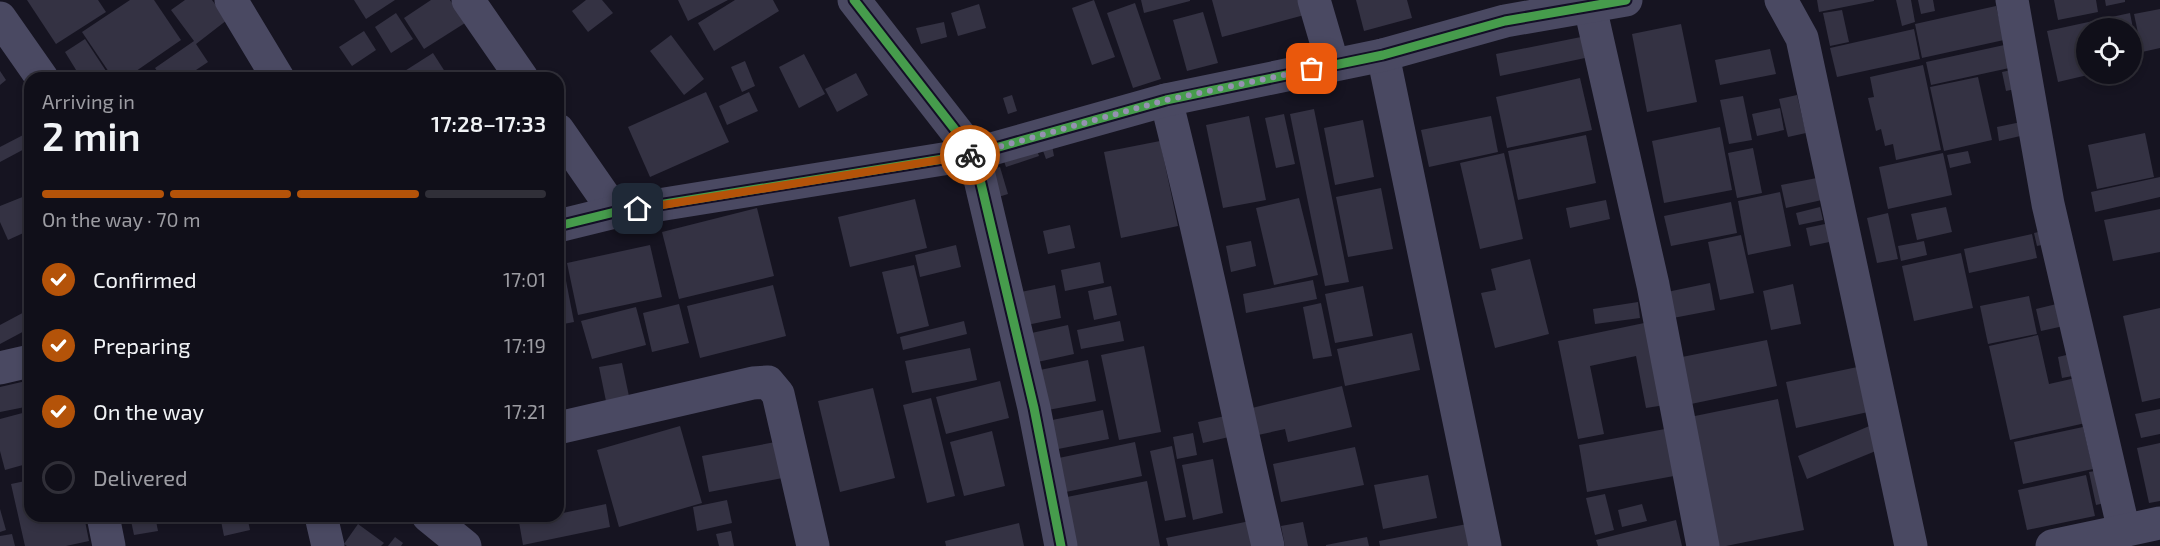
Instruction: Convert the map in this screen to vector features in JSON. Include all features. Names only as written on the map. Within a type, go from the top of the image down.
[{"type":"street","points":[[231,0],[274,72]]},
{"type":"street","points":[[468,0],[518,72]]},
{"type":"street","points":[[854,0],[974,154],[1034,408],[1061,546]]},
{"type":"street","points":[[1314,0],[1333,65]]},
{"type":"street","points":[[564,225],[615,212],[974,154],[1166,100],[1383,55],[1503,11],[1590,7],[1626,0]]},
{"type":"street","points":[[1781,0],[1802,38],[1911,546]]},
{"type":"street","points":[[2012,0],[2048,204],[2124,531]]},
{"type":"street","points":[[1590,7],[1653,285],[1703,546]]},
{"type":"street","points":[[0,18],[38,72]]},
{"type":"street","points":[[1383,55],[1485,546]]},
{"type":"street","points":[[1166,100],[1193,205],[1268,546]]},
{"type":"street","points":[[564,139],[615,212]]},
{"type":"street","points":[[0,368],[24,362]]},
{"type":"street","points":[[564,427],[753,383],[768,382],[778,394],[813,546]]},
{"type":"street","points":[[104,522],[109,546]]},
{"type":"street","points":[[322,522],[328,546]]},
{"type":"street","points":[[435,522],[465,546]]},
{"type":"street","points":[[2052,546],[2160,523]]},
{"type":"building","points":[[27,0],[98,0],[106,12],[56,44]]},
{"type":"building","points":[[130,0],[154,0],[181,40],[135,72],[109,72],[82,32]]},
{"type":"building","points":[[185,0],[212,0],[227,20],[196,44],[208,62],[193,72],[158,72],[155,68],[194,41],[171,10]]},
{"type":"building","points":[[354,0],[395,0],[366,19]]},
{"type":"building","points":[[431,0],[450,0],[465,23],[424,49],[404,18]]},
{"type":"building","points":[[586,0],[602,0],[613,13],[588,32],[572,11]]},
{"type":"building","points":[[678,0],[728,0],[688,21]]},
{"type":"building","points":[[735,0],[773,0],[779,11],[714,51],[698,23]]},
{"type":"building","points":[[1094,0],[1115,57],[1092,65],[1072,8]]},
{"type":"building","points":[[1141,0],[1190,0],[1190,1],[1144,13]]},
{"type":"building","points":[[1212,0],[1304,0],[1308,14],[1222,37]]},
{"type":"building","points":[[1356,0],[1407,0],[1412,18],[1364,31]]},
{"type":"building","points":[[1817,0],[1874,0],[1874,1],[1819,12]]},
{"type":"building","points":[[1896,0],[1911,0],[1915,22],[1902,26]]},
{"type":"building","points":[[1918,0],[1933,0],[1935,11],[1921,14]]},
{"type":"building","points":[[2054,0],[2096,0],[2098,12],[2058,20]]},
{"type":"building","points":[[2105,0],[2125,0],[2125,2],[2106,6]]},
{"type":"building","points":[[1135,3],[1161,79],[1133,88],[1107,13]]},
{"type":"building","points":[[979,4],[986,28],[958,36],[951,13]]},
{"type":"building","points":[[1996,6],[2004,40],[1922,58],[1915,24]]},
{"type":"building","points":[[2160,9],[2160,48],[2142,52],[2142,18],[2135,18],[2134,14]]},
{"type":"building","points":[[1842,10],[1849,42],[1830,46],[1823,13]]},
{"type":"building","points":[[1203,12],[1218,63],[1187,71],[1173,20]]},
{"type":"building","points":[[396,13],[413,39],[391,53],[375,27]]},
{"type":"building","points":[[2130,13],[2131,18],[2107,18]]},
{"type":"building","points":[[944,22],[947,37],[921,44],[916,28]]},
{"type":"building","points":[[1681,24],[1697,102],[1647,112],[1632,34]]},
{"type":"building","points":[[2076,25],[2076,78],[2058,82],[2047,31]]},
{"type":"building","points":[[1914,29],[1920,59],[1837,77],[1830,48]]},
{"type":"building","points":[[364,31],[376,50],[352,66],[339,47]]},
{"type":"building","points":[[671,35],[704,79],[684,95],[650,51]]},
{"type":"building","points":[[1581,37],[1585,58],[1500,76],[1496,54]]},
{"type":"building","points":[[85,39],[107,72],[77,72],[65,52]]},
{"type":"building","points":[[2009,44],[2014,67],[1931,85],[1926,62]]},
{"type":"building","points":[[1770,49],[1776,74],[1720,85],[1715,60]]},
{"type":"building","points":[[433,53],[445,72],[403,72]]},
{"type":"building","points":[[804,54],[825,94],[799,108],[779,67]]},
{"type":"building","points":[[745,61],[755,86],[742,92],[731,67]]},
{"type":"building","points":[[1923,65],[1941,150],[1896,160],[1893,144],[1885,146],[1881,129],[1876,131],[1868,98],[1874,97],[1870,77]]},
{"type":"building","points":[[2016,69],[2020,88],[2006,91],[2002,72]]},
{"type":"building","points":[[0,71],[6,80],[0,85]]},
{"type":"building","points":[[856,73],[868,95],[837,112],[825,89]]},
{"type":"building","points":[[1978,77],[1992,140],[1944,151],[1930,87]]},
{"type":"building","points":[[1580,78],[1592,130],[1507,148],[1496,97]]},
{"type":"building","points":[[706,92],[729,142],[650,177],[628,127]]},
{"type":"building","points":[[749,92],[758,111],[727,125],[719,106]]},
{"type":"building","points":[[1012,95],[1017,111],[1008,114],[1003,98]]},
{"type":"building","points":[[1797,95],[1806,133],[1788,137],[1779,99]]},
{"type":"building","points":[[1743,96],[1752,140],[1729,144],[1720,100]]},
{"type":"building","points":[[1780,108],[1784,130],[1757,136],[1752,114]]},
{"type":"building","points":[[1314,109],[1349,282],[1325,286],[1290,114]]},
{"type":"building","points":[[1284,114],[1295,164],[1276,168],[1265,118]]},
{"type":"building","points":[[1249,116],[1266,200],[1223,208],[1206,125]]},
{"type":"building","points":[[1491,116],[1498,152],[1429,167],[1421,130]]},
{"type":"building","points":[[1363,120],[1374,177],[1335,185],[1324,128]]},
{"type":"building","points":[[2026,121],[2029,134],[1999,141],[1997,127]]},
{"type":"building","points":[[1720,127],[1732,190],[1664,203],[1652,141]]},
{"type":"building","points":[[2145,133],[2154,177],[2097,189],[2088,145]]},
{"type":"building","points":[[24,135],[24,149],[0,162],[0,147]]},
{"type":"building","points":[[1586,135],[1596,183],[1518,200],[1508,151]]},
{"type":"building","points":[[1160,141],[1178,226],[1121,238],[1104,152]]},
{"type":"building","points":[[1052,145],[1054,156],[1046,159],[1042,148]]},
{"type":"building","points":[[1036,147],[1039,156],[1006,167],[1003,158]]},
{"type":"building","points":[[1753,148],[1762,193],[1737,198],[1728,153]]},
{"type":"building","points":[[1968,151],[1971,163],[1950,168],[1947,155]]},
{"type":"building","points":[[1504,153],[1523,239],[1480,249],[1460,163]]},
{"type":"building","points":[[1943,153],[1952,195],[1888,209],[1879,167]]},
{"type":"building","points":[[1000,167],[1008,194],[995,198],[987,171]]},
{"type":"building","points":[[1827,176],[1831,198],[1786,208],[1781,185]]},
{"type":"building","points":[[2160,177],[2160,197],[2095,212],[2091,192]]},
{"type":"building","points":[[1381,188],[1393,249],[1348,257],[1336,197]]},
{"type":"building","points":[[1780,192],[1791,246],[1748,255],[1738,201]]},
{"type":"building","points":[[24,196],[24,233],[8,240],[0,222],[0,206]]},
{"type":"building","points":[[1299,198],[1318,275],[1274,285],[1256,208]]},
{"type":"building","points":[[915,199],[927,248],[850,267],[838,217]]},
{"type":"building","points":[[1606,200],[1610,219],[1570,228],[1566,208]]},
{"type":"building","points":[[1731,202],[1737,233],[1671,246],[1664,216]]},
{"type":"building","points":[[1820,207],[1823,220],[1799,225],[1796,213]]},
{"type":"building","points":[[1946,207],[1952,232],[1917,240],[1911,214]]},
{"type":"building","points":[[757,208],[774,276],[679,299],[662,232]]},
{"type":"building","points":[[2160,209],[2160,252],[2113,261],[2104,220]]},
{"type":"building","points":[[1888,213],[1898,259],[1877,263],[1867,218]]},
{"type":"building","points":[[1835,222],[1839,240],[1810,246],[1806,228]]},
{"type":"building","points":[[1070,225],[1075,248],[1048,254],[1043,231]]},
{"type":"building","points":[[2052,229],[2055,242],[2037,246],[2034,233]]},
{"type":"building","points":[[2032,234],[2037,258],[1969,273],[1964,249]]},
{"type":"building","points":[[1741,235],[1754,293],[1720,300],[1708,242]]},
{"type":"building","points":[[1251,241],[1256,266],[1231,272],[1226,246]]},
{"type":"building","points":[[1924,241],[1927,255],[1901,261],[1898,246]]},
{"type":"building","points":[[650,245],[662,297],[578,315],[567,263]]},
{"type":"building","points":[[956,245],[961,267],[920,277],[915,255]]},
{"type":"building","points":[[1961,253],[1973,308],[1914,321],[1902,266]]},
{"type":"building","points":[[1530,259],[1549,334],[1495,348],[1481,293],[1496,290],[1491,269]]},
{"type":"building","points":[[1100,262],[1104,283],[1065,291],[1061,270]]},
{"type":"building","points":[[914,265],[929,326],[897,334],[882,272]]},
{"type":"building","points":[[564,270],[574,322],[564,324]]},
{"type":"building","points":[[1313,280],[1317,299],[1246,313],[1243,294]]},
{"type":"building","points":[[1710,283],[1715,310],[1673,318],[1667,292]]},
{"type":"building","points":[[1793,284],[1801,324],[1771,330],[1763,291]]},
{"type":"building","points":[[773,285],[786,336],[700,358],[687,306]]},
{"type":"building","points":[[1055,285],[1061,318],[1017,327],[1011,294]]},
{"type":"building","points":[[1111,286],[1117,315],[1094,320],[1088,291]]},
{"type":"building","points":[[1363,286],[1373,336],[1335,343],[1325,294]]},
{"type":"building","points":[[2029,296],[2037,334],[1988,344],[1980,306]]},
{"type":"building","points":[[2069,301],[2073,324],[2041,331],[2036,309]]},
{"type":"building","points":[[1638,302],[1640,318],[1595,324],[1593,309]]},
{"type":"building","points":[[1321,303],[1332,356],[1313,359],[1303,307]]},
{"type":"building","points":[[679,304],[689,343],[652,352],[643,313]]},
{"type":"building","points":[[636,307],[646,345],[592,359],[581,321]]},
{"type":"building","points":[[2160,308],[2160,398],[2142,402],[2123,316]]},
{"type":"building","points":[[24,312],[24,331],[0,344],[0,325]]},
{"type":"building","points":[[964,321],[967,334],[903,350],[900,337]]},
{"type":"building","points":[[1120,321],[1124,341],[1081,349],[1077,330]]},
{"type":"building","points":[[1649,322],[1665,405],[1646,408],[1636,356],[1590,366],[1604,434],[1578,439],[1558,341]]},
{"type":"building","points":[[1068,325],[1074,354],[1033,363],[1027,334]]},
{"type":"building","points":[[1412,333],[1420,370],[1345,386],[1337,349]]},
{"type":"building","points":[[2038,335],[2049,384],[2080,377],[2090,422],[2010,440],[1989,346]]},
{"type":"building","points":[[1767,340],[1777,386],[1691,404],[1682,357]]},
{"type":"building","points":[[1144,346],[1161,432],[1119,440],[1101,355]]},
{"type":"building","points":[[970,348],[977,380],[912,393],[905,361]]},
{"type":"building","points":[[2079,352],[2083,374],[2062,378],[2058,357]]},
{"type":"building","points":[[1088,360],[1096,401],[1048,410],[1040,370]]},
{"type":"building","points":[[622,363],[630,401],[607,406],[599,367]]},
{"type":"building","points":[[1867,365],[1877,410],[1796,428],[1786,382]]},
{"type":"building","points":[[24,381],[24,407],[0,412],[0,387]]},
{"type":"building","points":[[1000,381],[1009,418],[946,434],[936,397]]},
{"type":"building","points":[[1342,386],[1352,427],[1288,442],[1285,429],[1258,435],[1252,408]]},
{"type":"building","points":[[873,388],[895,478],[840,492],[818,401]]},
{"type":"building","points":[[931,398],[955,496],[927,503],[903,405]]},
{"type":"building","points":[[1778,399],[1804,530],[1716,546],[1690,417]]},
{"type":"building","points":[[2160,409],[2160,434],[2141,438],[2135,414]]},
{"type":"building","points":[[1103,410],[1109,439],[1053,450],[1047,421]]},
{"type":"building","points":[[24,413],[24,465],[5,470],[0,451],[0,419]]},
{"type":"building","points":[[1225,416],[1229,437],[1203,443],[1198,422]]},
{"type":"building","points":[[1879,422],[1888,446],[1807,479],[1798,456]]},
{"type":"building","points":[[680,426],[702,503],[619,527],[597,450]]},
{"type":"building","points":[[2083,427],[2093,469],[2023,484],[2014,442]]},
{"type":"building","points":[[1665,429],[1674,476],[1587,492],[1579,445]]},
{"type":"building","points":[[992,431],[1005,486],[964,496],[950,442]]},
{"type":"building","points":[[1193,433],[1197,455],[1177,459],[1173,437]]},
{"type":"building","points":[[786,440],[793,476],[709,492],[702,456]]},
{"type":"building","points":[[1135,442],[1142,476],[1061,493],[1054,459]]},
{"type":"building","points":[[2160,443],[2160,501],[2149,503],[2137,448]]},
{"type":"building","points":[[1172,446],[1186,517],[1165,521],[1150,451]]},
{"type":"building","points":[[1355,447],[1364,485],[1281,502],[1273,464]]},
{"type":"building","points":[[1213,459],[1223,513],[1193,520],[1182,465]]},
{"type":"building","points":[[2107,469],[2114,501],[2096,505],[2089,472]]},
{"type":"building","points":[[1428,475],[1437,518],[1383,529],[1374,485]]},
{"type":"building","points":[[2086,475],[2095,516],[2027,530],[2018,490]]},
{"type":"building","points":[[24,481],[24,522],[85,522],[89,541],[66,546],[25,546],[11,484]]},
{"type":"building","points":[[1147,481],[1160,546],[1077,546],[1067,497]]},
{"type":"building","points":[[1605,494],[1614,530],[1595,535],[1586,498]]},
{"type":"building","points":[[727,500],[732,523],[697,531],[693,507]]},
{"type":"building","points":[[606,504],[610,527],[523,545],[519,522],[564,522],[564,513]]},
{"type":"building","points":[[1642,504],[1647,521],[1622,527],[1618,510]]},
{"type":"building","points":[[0,509],[6,530],[0,532]]},
{"type":"building","points":[[1676,520],[1682,546],[1598,546],[1596,540]]},
{"type":"building","points":[[1250,521],[1255,546],[1168,546],[1166,538]]},
{"type":"building","points":[[131,522],[156,522],[158,531],[134,535]]},
{"type":"building","points":[[221,522],[248,522],[250,530],[224,536]]},
{"type":"building","points":[[1303,522],[1308,546],[1285,546],[1281,526]]},
{"type":"building","points":[[1019,523],[1024,546],[946,546],[945,541]]},
{"type":"building","points":[[358,524],[384,543],[381,546],[347,546],[344,544]]},
{"type":"building","points":[[1467,524],[1471,546],[1380,546],[1379,541]]},
{"type":"building","points":[[731,531],[734,546],[719,546],[716,534]]},
{"type":"building","points":[[12,534],[15,546],[0,546],[0,536]]},
{"type":"building","points":[[395,537],[403,543],[401,546],[388,546]]},
{"type":"building","points":[[1367,537],[1369,546],[1326,546],[1326,545]]},
{"type":"cycle path","points":[[854,0],[974,154],[1034,408],[1061,546]]},
{"type":"cycle path","points":[[564,225],[615,212],[974,154],[1166,100],[1383,55],[1505,21],[1626,0]]},
{"type":"way so far","points":[[970,155],[1166,100],[1312,69]]},
{"type":"route","points":[[638,209],[970,155]]}]
